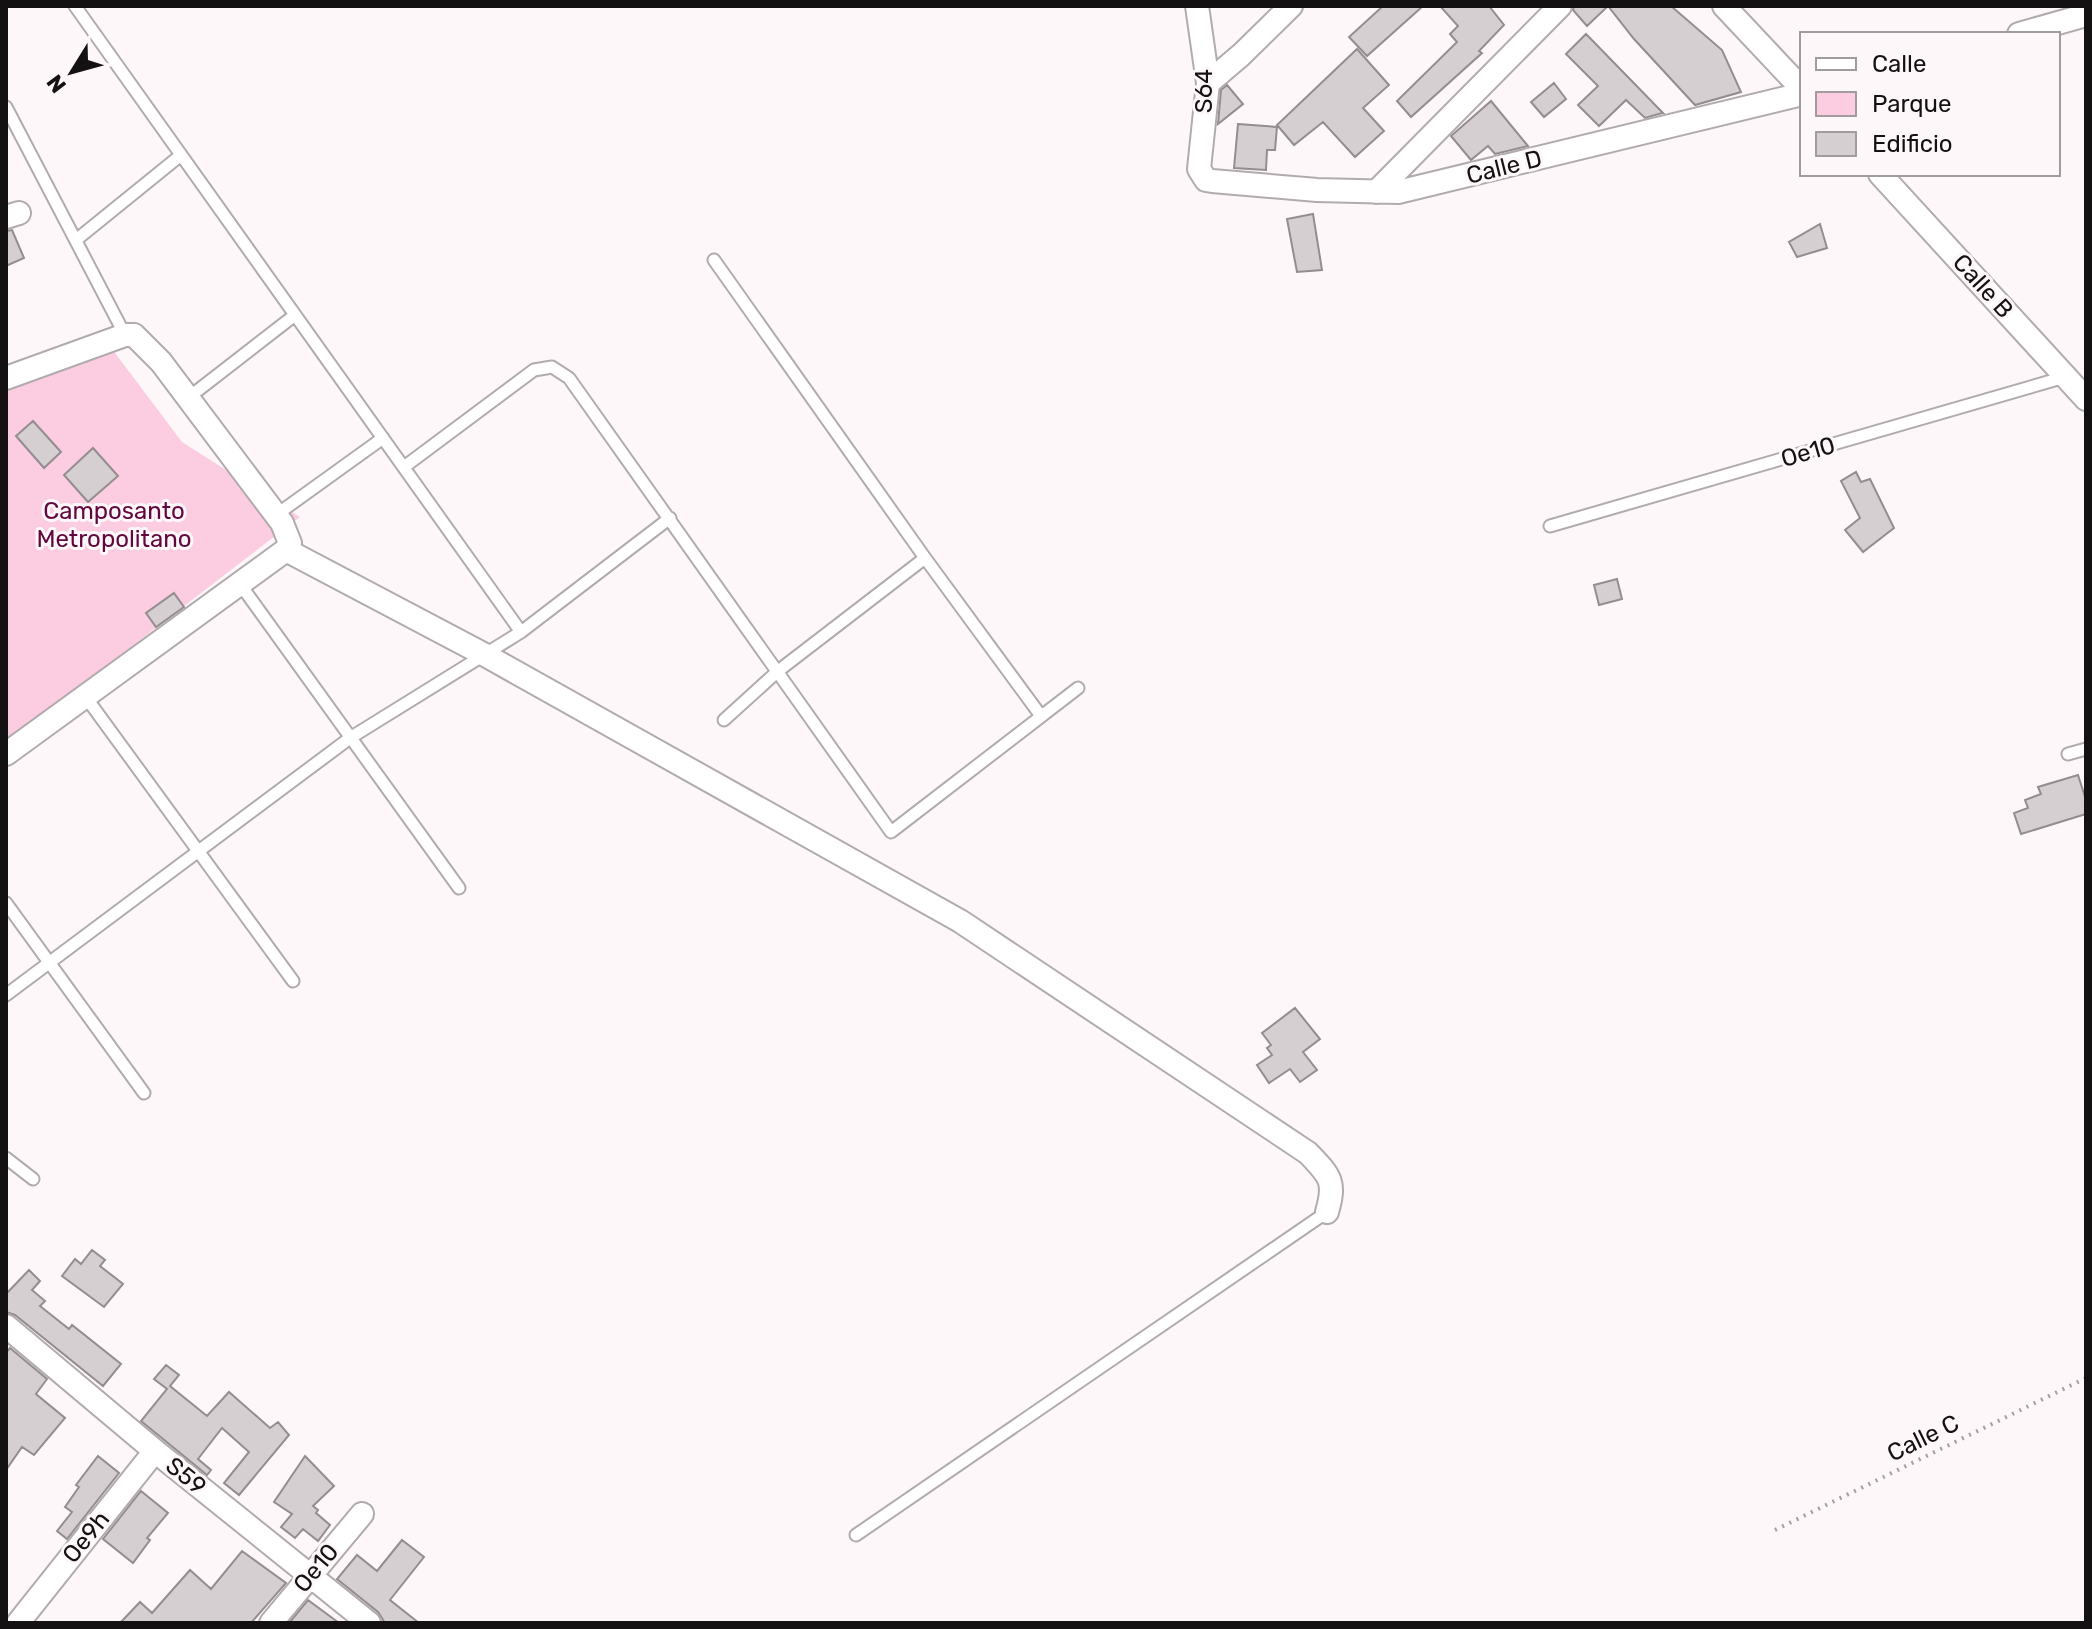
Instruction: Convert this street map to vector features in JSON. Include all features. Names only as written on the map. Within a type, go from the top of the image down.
[{"type":"street","name":"S64","points":[[1197,6],[1208,83],[1199,169],[1202,175]]},
{"type":"street","points":[[1208,83],[1291,6]]},
{"type":"street","points":[[1376,192],[1560,6]]},
{"type":"street","points":[[1724,6],[1800,90]]},
{"type":"street","points":[[2026,32],[2086,15]]},
{"type":"street","name":"Calle D","points":[[1202,175],[1212,181],[1398,192],[1800,92]]},
{"type":"street","name":"Calle B","points":[[1882,176],[2086,399]]},
{"type":"street","points":[[6,378],[125,335],[139,339],[161,362],[276,515],[287,531],[290,543],[286,550],[6,754]]},
{"type":"street","points":[[286,550],[485,655],[960,921],[1308,1153],[1328,1174],[1333,1190],[1327,1212]]},
{"type":"street","name":"S59","points":[[8,1331],[369,1623]]},
{"type":"street","name":"Oe9h","points":[[18,1623],[155,1451]]},
{"type":"street","name":"Oe10","points":[[271,1623],[362,1514]]},
{"type":"lane","points":[[75,6],[521,632]]},
{"type":"lane","points":[[6,107],[125,335]]},
{"type":"lane","points":[[76,240],[181,155]]},
{"type":"lane","points":[[714,260],[1041,716]]},
{"type":"lane","points":[[188,398],[295,315]]},
{"type":"lane","points":[[404,467],[534,370],[552,367],[569,378],[891,832],[1078,688]]},
{"type":"lane","name":"Oe10","points":[[1550,526],[2066,377]]},
{"type":"lane","points":[[276,515],[383,438]]},
{"type":"lane","points":[[6,995],[350,738],[521,632],[670,518]]},
{"type":"lane","points":[[724,720],[778,671],[925,558]]},
{"type":"lane","points":[[240,584],[459,888]]},
{"type":"lane","points":[[85,696],[293,981]]},
{"type":"lane","points":[[2068,754],[2086,749]]},
{"type":"lane","points":[[6,903],[144,1093]]},
{"type":"lane","points":[[6,1158],[33,1179]]},
{"type":"lane","points":[[856,1535],[1327,1212]]},
{"type":"path","name":"Calle C","points":[[1775,1530],[2086,1378]]},
{"type":"green space","name":"Camposanto Metropolitano","points":[[100,333],[182,442],[300,517],[6,743],[6,373]]},
{"type":"building","points":[[1383,6],[1423,6],[1367,56],[1349,37]]},
{"type":"building","points":[[1440,6],[1489,6],[1504,25],[1479,51],[1482,53],[1411,117],[1397,101],[1457,42],[1450,34],[1458,26]]},
{"type":"building","points":[[1574,6],[1608,6],[1587,26],[1573,10]]},
{"type":"building","points":[[1608,6],[1671,6],[1722,50],[1741,92],[1695,105]]},
{"type":"building","points":[[1586,34],[1663,113],[1645,118],[1626,100],[1599,126],[1578,105],[1598,86],[1566,54]]},
{"type":"building","points":[[1357,49],[1389,85],[1363,108],[1384,131],[1355,157],[1323,122],[1294,145],[1277,125]]},
{"type":"building","points":[[1554,83],[1566,99],[1544,117],[1531,102]]},
{"type":"building","points":[[1227,85],[1243,104],[1218,124],[1221,90]]},
{"type":"building","points":[[1491,101],[1528,146],[1495,154],[1488,146],[1471,160],[1451,136]]},
{"type":"building","points":[[1238,124],[1277,127],[1275,150],[1267,150],[1266,170],[1234,168]]},
{"type":"building","points":[[1313,214],[1322,270],[1297,272],[1287,219]]},
{"type":"building","points":[[1820,224],[1827,248],[1797,257],[1789,242]]},
{"type":"building","points":[[12,230],[24,258],[6,266],[6,231]]},
{"type":"building","points":[[33,421],[61,452],[44,468],[16,436]]},
{"type":"building","points":[[93,448],[118,476],[88,502],[64,475]]},
{"type":"building","points":[[1856,472],[1861,482],[1870,479],[1894,528],[1863,552],[1845,530],[1860,518],[1841,481]]},
{"type":"building","points":[[1617,579],[1622,599],[1599,605],[1594,585]]},
{"type":"building","points":[[174,593],[184,607],[156,627],[146,613]]},
{"type":"building","points":[[2078,775],[2086,800],[2086,814],[2021,834],[2014,813],[2028,808],[2025,800],[2041,794],[2038,787]]},
{"type":"building","points":[[1295,1008],[1320,1039],[1303,1052],[1317,1070],[1300,1082],[1290,1069],[1269,1083],[1257,1065],[1272,1055],[1267,1048],[1271,1045],[1262,1033]]},
{"type":"building","points":[[92,1250],[105,1260],[100,1266],[123,1284],[104,1307],[62,1276],[75,1259],[81,1264]]},
{"type":"building","points":[[29,1270],[40,1281],[32,1290],[45,1301],[40,1306],[69,1329],[72,1325],[121,1364],[103,1386],[15,1315],[6,1312],[6,1294]]},
{"type":"building","points":[[10,1348],[47,1379],[36,1394],[65,1418],[34,1455],[22,1447],[6,1470],[6,1353]]},
{"type":"building","points":[[166,1365],[179,1375],[170,1386],[207,1416],[229,1392],[270,1428],[278,1422],[289,1435],[239,1495],[224,1483],[249,1452],[222,1428],[198,1459],[211,1470],[207,1475],[141,1421],[167,1389],[154,1379]]},
{"type":"building","points":[[98,1456],[119,1473],[67,1539],[57,1531],[72,1512],[65,1507],[79,1487],[76,1485]]},
{"type":"building","points":[[305,1456],[334,1486],[313,1506],[318,1510],[316,1513],[330,1525],[318,1541],[303,1529],[295,1538],[281,1527],[292,1514],[274,1502]]},
{"type":"building","points":[[141,1491],[168,1513],[147,1538],[150,1540],[133,1563],[103,1539]]},
{"type":"building","points":[[402,1540],[424,1557],[390,1600],[419,1623],[385,1623],[378,1612],[337,1579],[357,1555],[377,1571]]},
{"type":"building","points":[[242,1551],[286,1583],[251,1623],[120,1623],[140,1602],[152,1613],[190,1570],[211,1589]]},
{"type":"building","points":[[308,1600],[339,1623],[289,1623]]}]
